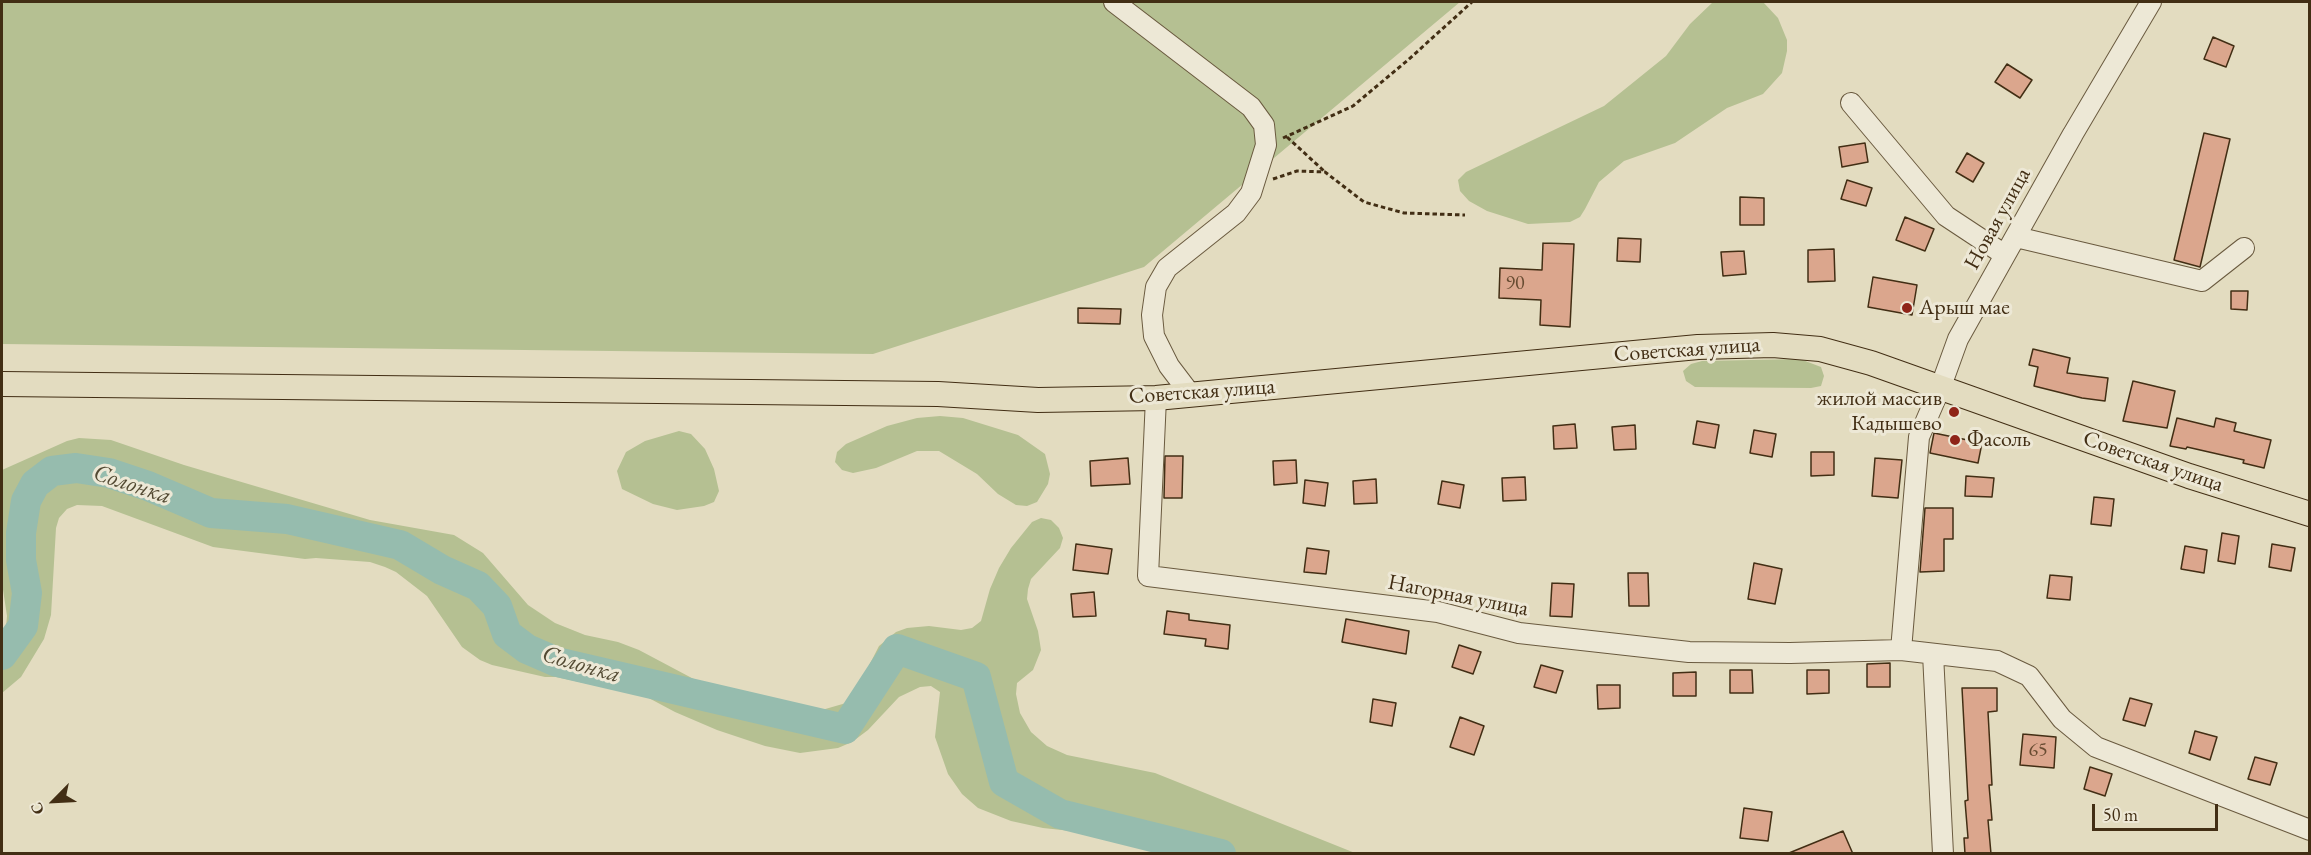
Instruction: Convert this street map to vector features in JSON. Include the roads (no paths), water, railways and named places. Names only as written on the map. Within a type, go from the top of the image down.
[{"type":"main road","name":"Советская улица","points":[[2,384],[938,394],[1038,400],[1156,398],[1698,347],[1773,345],[1820,349],[1941,386],[2189,476],[2310,514]]},
{"type":"street","points":[[1114,2],[1251,107],[1264,125],[1266,145],[1251,194],[1236,213],[1167,268],[1156,287],[1152,315],[1154,336],[1168,366],[1191,395]]},
{"type":"street","name":"Новая улица","points":[[1902,650],[1919,437],[1958,339],[2151,2]]},
{"type":"street","points":[[1851,103],[1946,216],[2005,255]]},
{"type":"street","points":[[2016,237],[2202,281],[2244,248]]},
{"type":"street","name":"Нагорная улица","points":[[1156,398],[1148,576],[1438,612],[1519,633],[1689,652],[1790,653],[1902,650]]},
{"type":"street","points":[[1902,650],[1997,661],[2029,676],[2062,719],[2096,747],[2310,830]]},
{"type":"street","points":[[1933,654],[1943,854]]},
{"type":"waterway","name":"Солонка","points":[[2,655],[23,626],[27,593],[21,560],[21,533],[26,501],[35,484],[52,471],[76,468],[109,473],[148,486],[211,513],[287,519],[400,545],[442,570],[478,586],[497,606],[507,634],[527,649],[557,662],[845,729],[897,649],[976,677],[1004,782],[1060,814],[1221,854]]},
{"type":"place","name":"Арыш мае","points":[[1907,308]]},
{"type":"place","name":"жилой массив Кадышево","points":[[1954,412]]},
{"type":"place","name":"Фасоль","points":[[1955,440]]}]
